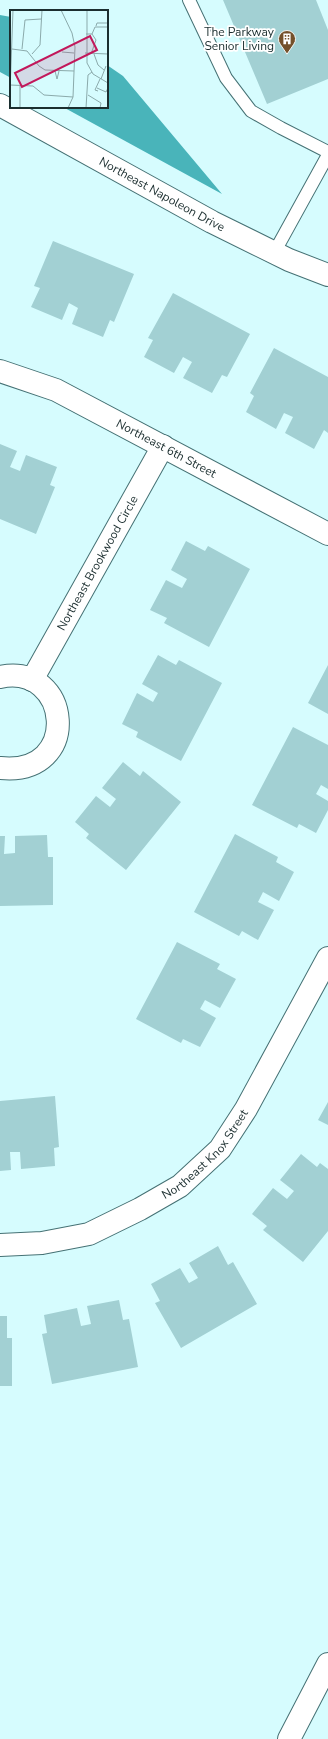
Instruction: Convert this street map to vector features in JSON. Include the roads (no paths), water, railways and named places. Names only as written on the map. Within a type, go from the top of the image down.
[{"type":"street","name":"Northeast Napoleon Drive","points":[[0,105],[205,218],[274,253],[328,275]]},
{"type":"street","name":"Northeast 6th Street","points":[[0,371],[56,390],[328,534]]},
{"type":"street","name":"Northeast Brookwood Circle","points":[[32,680],[163,446]]},
{"type":"street","points":[[0,677],[17,676],[32,680],[45,689],[54,701],[58,716],[58,732],[52,746],[42,758],[29,767],[14,770],[0,768]]},
{"type":"street","name":"Northeast Knox Street","points":[[0,1246],[42,1242],[89,1234],[140,1209],[180,1186],[220,1149],[246,1109],[327,965]]},
{"type":"street","points":[[289,1739],[328,1664]]},
{"type":"lane","points":[[189,0],[226,78],[251,111],[328,153],[274,253]]},
{"type":"water","points":[[0,15],[10,17],[10,77],[0,72]]},
{"type":"water","points":[[108,66],[123,76],[222,194],[65,108],[108,108]]},
{"type":"place","name":"The Parkway Senior Living","points":[[287,54]]}]
